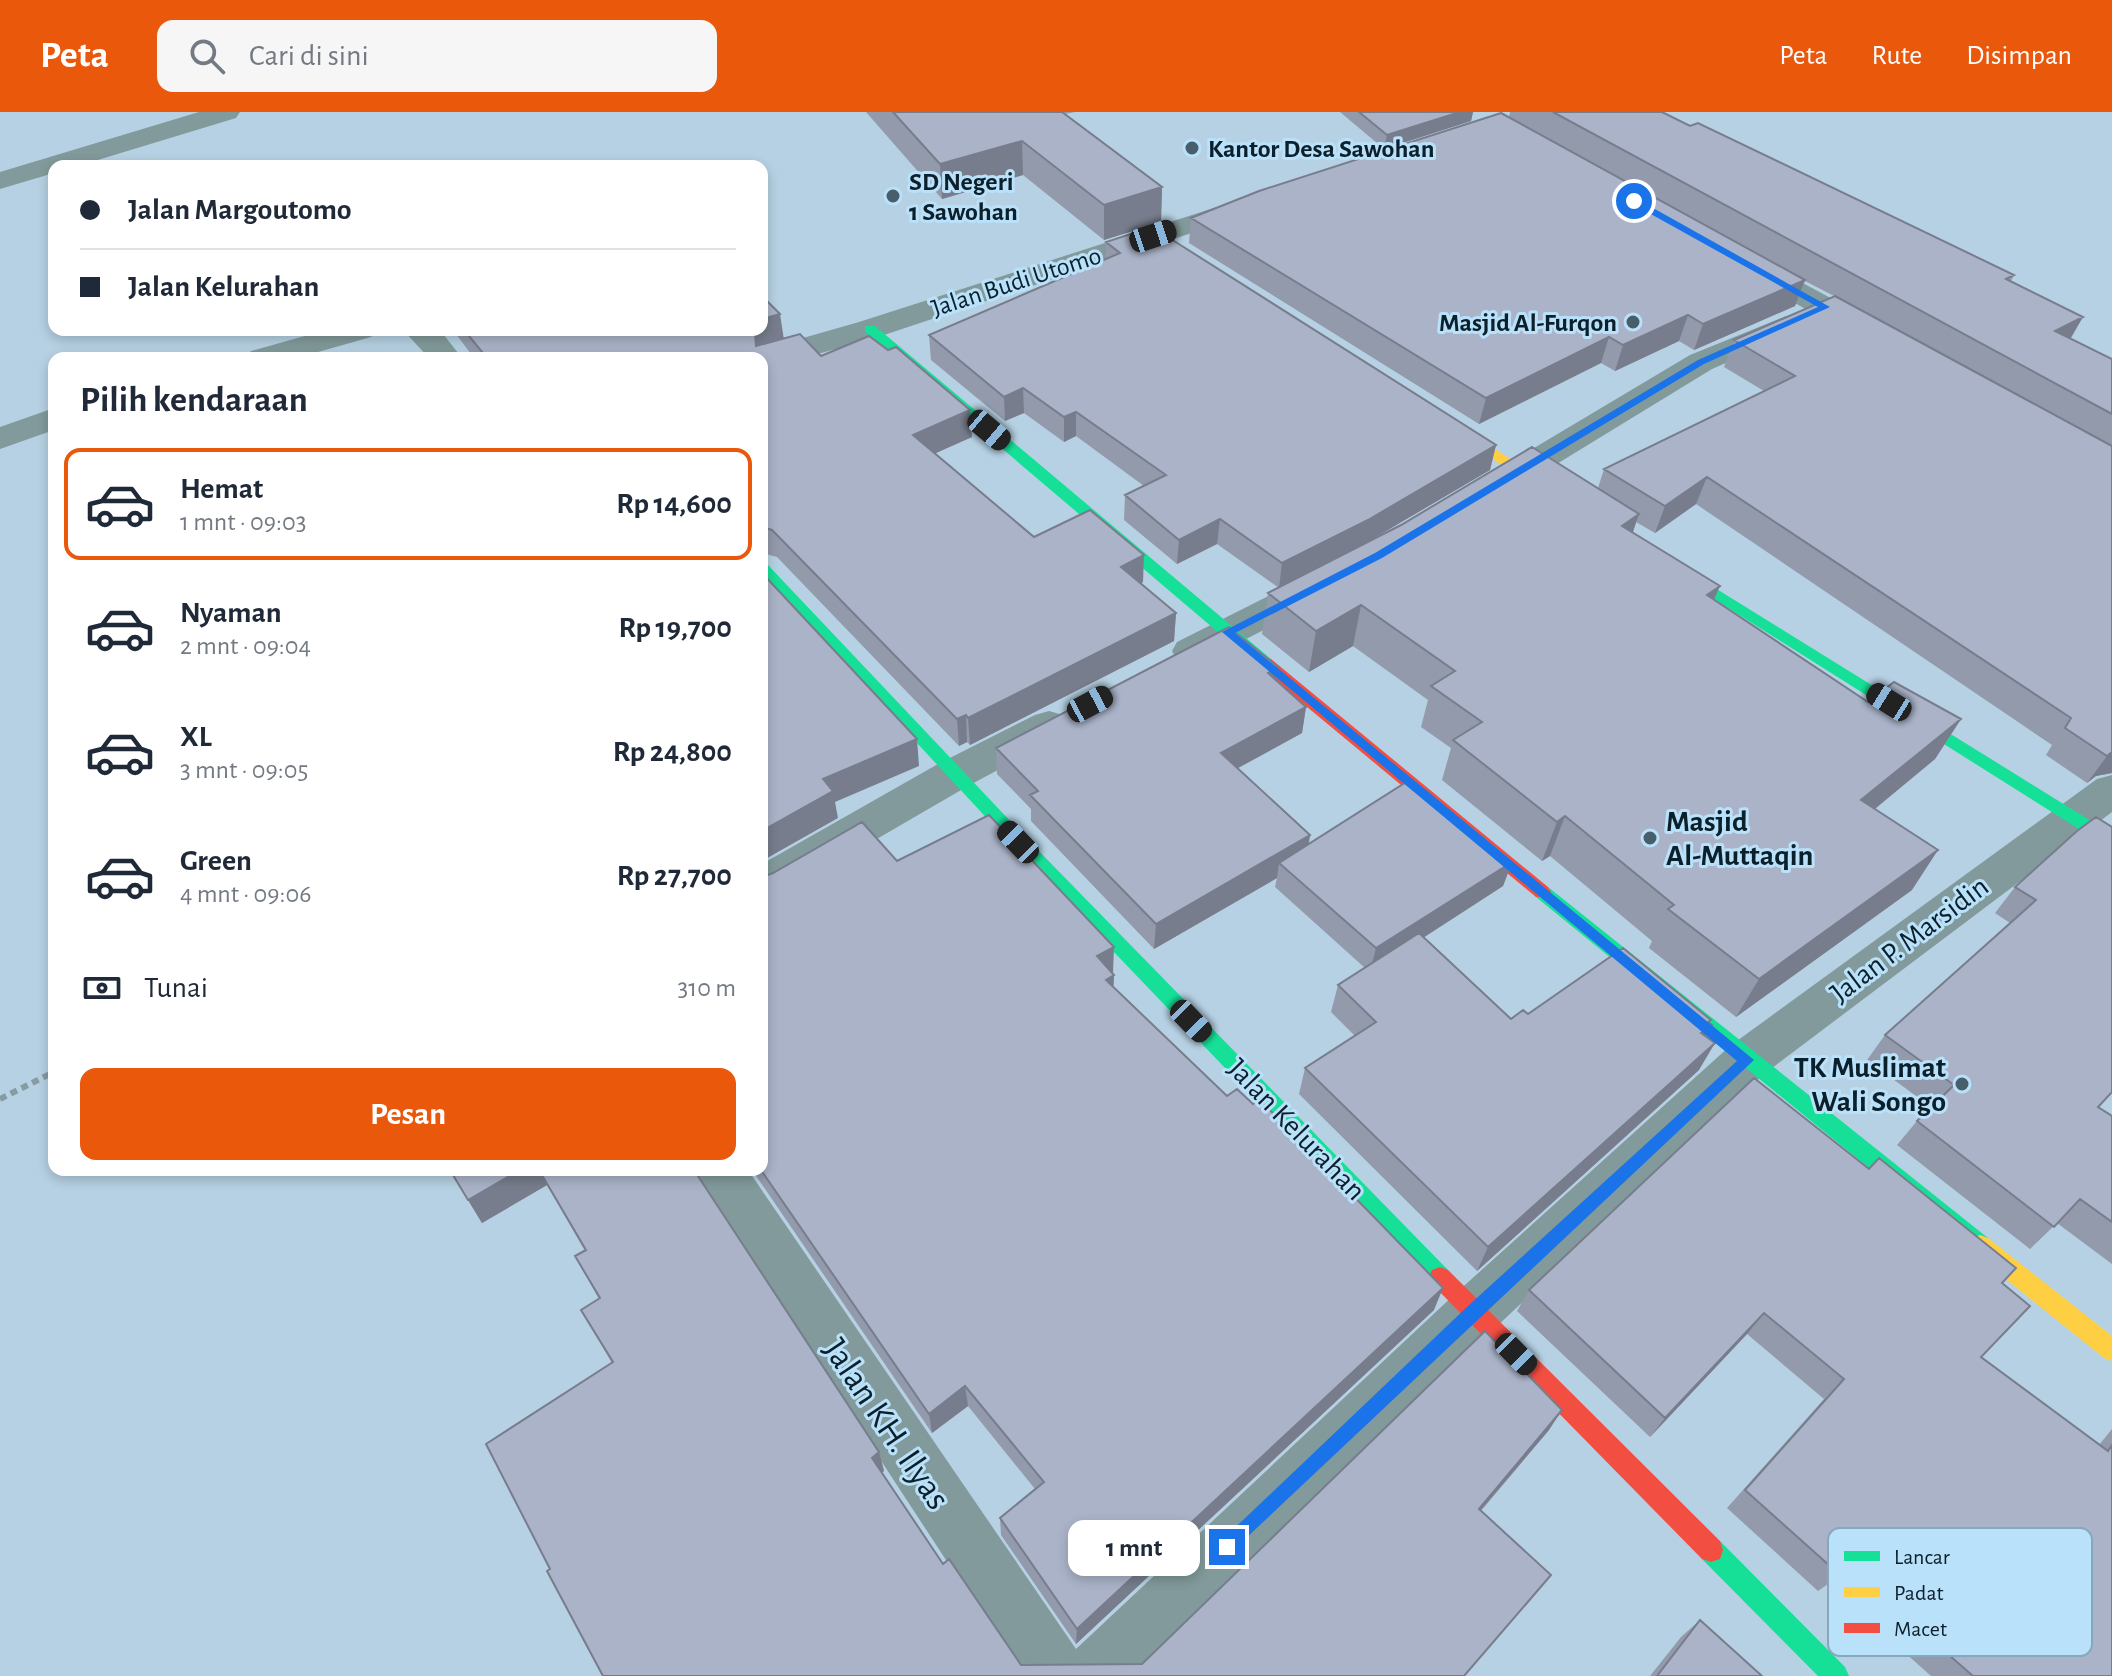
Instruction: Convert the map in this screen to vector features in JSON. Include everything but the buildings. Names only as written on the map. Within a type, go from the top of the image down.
[{"type":"street","points":[[69,160],[227,112]]},
{"type":"street","points":[[0,181],[48,166]]},
{"type":"street","name":"Jalan Budi Utomo","points":[[768,358],[870,329],[1273,197]]},
{"type":"street","points":[[1153,236],[1178,252]]},
{"type":"street","points":[[1729,254],[1893,345]]},
{"type":"street","points":[[1469,502],[1701,362],[1825,307]]},
{"type":"street","points":[[870,329],[1227,632],[1747,1060],[2112,1350]]},
{"type":"street","points":[[283,352],[339,336]]},
{"type":"street","points":[[428,336],[441,352]]},
{"type":"street","points":[[1428,412],[1575,505]]},
{"type":"street","points":[[0,439],[48,420]]},
{"type":"street","points":[[1656,556],[2112,843]]},
{"type":"street","points":[[1159,668],[1351,569]]},
{"type":"street","name":"Jalan Kelurahan","points":[[768,574],[953,775],[1474,1312],[1836,1676]]},
{"type":"street","points":[[768,882],[953,775],[1076,711]]},
{"type":"street","name":"Jalan P. Marsidin","points":[[1474,1312],[1747,1060],[2112,790]]},
{"type":"street","name":"Jalan KH. Ilyas","points":[[723,1176],[1058,1676]]},
{"type":"street","points":[[1093,1676],[1474,1312]]},
{"type":"path","points":[[0,1099],[48,1075]]},
{"type":"traffic: fast","points":[[870,329],[1265,663]]},
{"type":"traffic: fast","points":[[1665,562],[2112,843]]},
{"type":"traffic: fast","points":[[768,573],[1026,849],[1440,1277]]},
{"type":"traffic: fast","points":[[1542,892],[1980,1245]]},
{"type":"traffic: fast","points":[[1711,1550],[1836,1676]]},
{"type":"traffic: slow","points":[[1445,423],[1556,493]]},
{"type":"traffic: slow","points":[[1980,1245],[2112,1350]]},
{"type":"traffic: jam","points":[[1265,663],[1542,892]]},
{"type":"traffic: jam","points":[[1440,1277],[1711,1550]]},
{"type":"place","name":"Kantor Desa Sawohan","points":[[1192,148]]},
{"type":"place","name":"SD Negeri 1 Sawohan","points":[[893,196]]},
{"type":"place","name":"Masjid Al-Furqon","points":[[1633,322]]},
{"type":"place","name":"Masjid Al-Muttaqin","points":[[1650,838]]},
{"type":"place","name":"TK Muslimat Wali Songo","points":[[1962,1084]]},
{"type":"route","points":[[1227,1547],[1474,1312],[1747,1060],[1227,632],[1378,555],[1701,362],[1825,307],[1634,201]]}]
